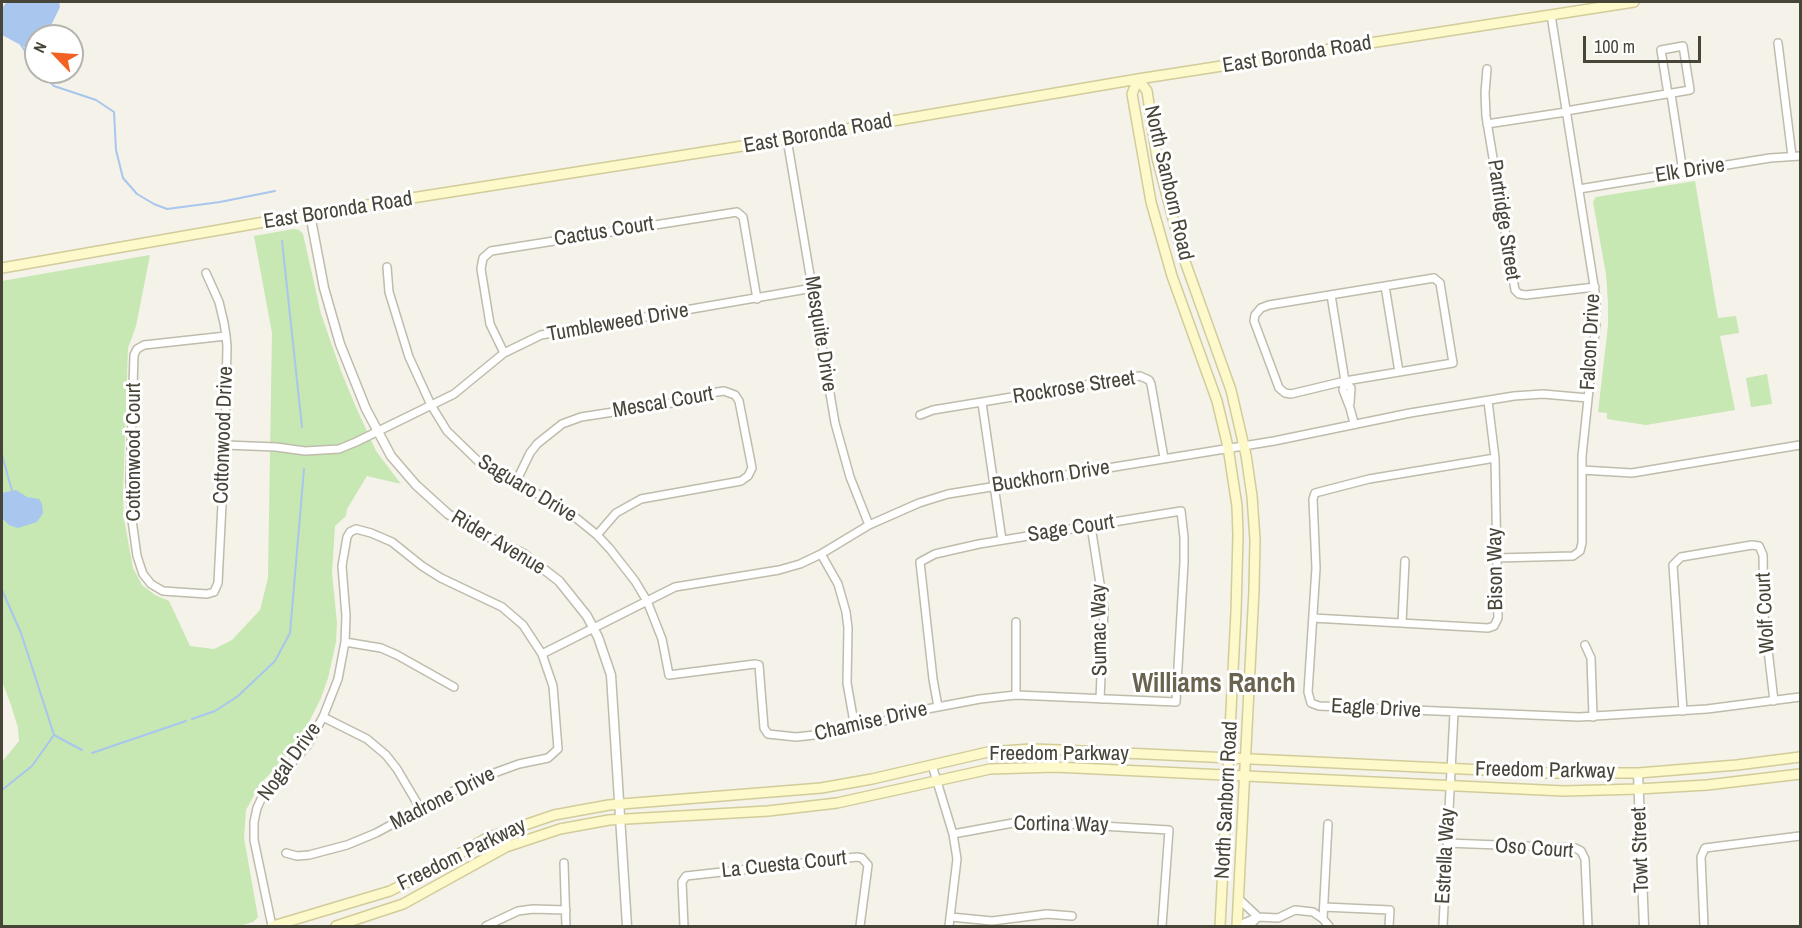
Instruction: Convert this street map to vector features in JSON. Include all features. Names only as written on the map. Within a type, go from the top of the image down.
[{"type":"main road","name":"East Boronda Road","points":[[2,268],[310,214],[787,140],[1138,79],[1634,2]]},
{"type":"main road","name":"North Sanborn Road","points":[[1138,79],[1147,91],[1157,158],[1182,253],[1231,390],[1244,445],[1252,496],[1255,562],[1237,926]]},
{"type":"main road","name":"North Sanborn Road","points":[[1138,79],[1132,94],[1151,202],[1172,276],[1208,375],[1228,447],[1235,489],[1238,535],[1220,927]]},
{"type":"main road","name":"Freedom Parkway","points":[[273,927],[390,891],[487,838],[564,812],[620,804],[795,792],[845,785],[988,752],[1031,749],[1548,773],[1638,773],[1800,757]]},
{"type":"main road","name":"Freedom Parkway","points":[[336,927],[403,904],[506,848],[560,829],[621,820],[807,807],[870,797],[990,769],[1022,766],[1564,791],[1707,785],[1800,774]]},
{"type":"street","name":"Falcon Drive","points":[[1496,558],[1573,556],[1578,553],[1583,539],[1582,470],[1596,323],[1595,287],[1551,15]]},
{"type":"street","points":[[1778,43],[1796,156]]},
{"type":"street","points":[[1487,124],[1566,112],[1670,94],[1690,90],[1683,46],[1661,50],[1670,94],[1683,172]]},
{"type":"street","name":"Partridge Street","points":[[1487,69],[1485,101],[1487,124],[1515,290],[1526,296],[1595,287]]},
{"type":"street","name":"Mesquite Drive","points":[[787,140],[837,432],[850,477],[869,525]]},
{"type":"street","name":"Elk Drive","points":[[1579,189],[1796,156]]},
{"type":"street","name":"Cactus Court","points":[[504,353],[490,324],[481,268],[483,258],[491,251],[737,212],[743,217],[757,299]]},
{"type":"street","name":"Rider Avenue","points":[[310,214],[319,266],[338,337],[353,379],[377,432],[399,466],[427,497],[470,528],[537,562],[570,593],[594,628],[611,675],[627,927]]},
{"type":"street","name":"Saguaro Drive","points":[[387,267],[388,292],[409,357],[431,405],[447,431],[480,462],[515,484],[549,499],[597,535],[635,580],[647,601]]},
{"type":"street","name":"Cottonwood Drive","points":[[206,273],[219,302],[226,336],[225,445],[218,583],[216,590],[207,594]]},
{"type":"street","points":[[1434,278],[1440,283],[1453,363],[1345,381],[1291,394],[1284,392],[1278,386],[1254,321],[1257,312],[1263,306],[1331,295],[1434,278]]},
{"type":"street","points":[[1385,286],[1399,372]]},
{"type":"street","name":"Tumbleweed Drive","points":[[225,445],[319,451],[348,446],[454,393],[504,353],[528,340],[555,332],[813,288]]},
{"type":"street","points":[[1331,295],[1345,381],[1351,388],[1350,408],[1354,423]]},
{"type":"street","name":"Cottonwood Court","points":[[207,594],[159,589],[145,577],[139,564],[130,496],[134,356],[137,349],[144,345],[226,336]]},
{"type":"street","name":"Rockrose Street","points":[[920,415],[929,411],[1140,376],[1149,380],[1151,384],[1164,458]]},
{"type":"street","name":"Mescal Court","points":[[515,484],[537,444],[562,424],[581,417],[685,401],[717,392],[735,395],[739,401],[752,468],[748,476],[741,482],[641,499],[616,513],[597,535]]},
{"type":"street","name":"Buckhorn Drive","points":[[542,654],[675,587],[789,567],[821,554],[869,525],[933,498],[1295,437],[1354,423],[1488,401],[1543,394],[1588,398]]},
{"type":"street","name":"Bison Way","points":[[1313,618],[1488,628],[1494,626],[1498,618],[1496,458],[1488,401]]},
{"type":"street","points":[[982,402],[1002,540]]},
{"type":"street","points":[[1582,470],[1632,473],[1800,446]]},
{"type":"street","name":"Eagle Drive","points":[[1496,458],[1397,474],[1315,493],[1313,499],[1316,559],[1308,692],[1311,703],[1319,706],[1593,717],[1683,711],[1800,697]]},
{"type":"street","name":"Sage Court","points":[[938,707],[920,562],[950,549],[1181,511],[1184,562],[1176,702]]},
{"type":"street","name":"Sumac Way","points":[[1091,526],[1104,609],[1100,699]]},
{"type":"street","name":"Madrone Drive","points":[[286,853],[297,856],[309,855],[348,845],[376,833],[455,789],[488,774],[524,762],[548,758],[556,753],[558,745],[554,686],[542,654],[523,625],[502,607],[430,572],[386,538],[356,529],[352,531]]},
{"type":"street","name":"Nogal Drive","points":[[273,927],[254,840],[254,822],[263,795],[306,746],[323,717],[338,679],[345,642],[346,616],[342,566],[347,537],[352,531]]},
{"type":"street","name":"Wolf Court","points":[[1683,711],[1673,565],[1682,557],[1752,545],[1759,546],[1763,555],[1764,616],[1774,701]]},
{"type":"street","points":[[821,554],[838,584],[846,612],[847,683],[855,728]]},
{"type":"street","points":[[1402,623],[1405,561]]},
{"type":"street","name":"Chamise Drive","points":[[647,601],[662,639],[669,675],[755,664],[760,668],[764,728],[768,734],[812,736],[855,728],[938,707],[1016,695],[1176,702]]},
{"type":"street","points":[[1016,622],[1016,695]]},
{"type":"street","points":[[345,642],[381,648],[454,687]]},
{"type":"street","points":[[1585,645],[1591,658],[1593,717]]},
{"type":"street","name":"Estrella Way","points":[[1443,927],[1454,712]]},
{"type":"street","points":[[323,717],[367,739],[386,755],[398,769],[420,808]]},
{"type":"street","points":[[932,765],[953,834],[957,872],[949,927]]},
{"type":"street","name":"Towt Street","points":[[1638,773],[1644,927]]},
{"type":"street","name":"Cortina Way","points":[[953,834],[1013,823],[1034,822],[1169,830],[1162,927]]},
{"type":"street","points":[[1323,919],[1328,824]]},
{"type":"street","points":[[1704,927],[1701,857],[1705,849],[1710,846],[1800,836]]},
{"type":"street","name":"Oso Court","points":[[1447,843],[1575,848],[1581,851],[1585,859],[1588,927]]},
{"type":"street","name":"La Cuesta Court","points":[[684,927],[682,882],[686,876],[856,857],[862,858],[868,865],[860,927]]},
{"type":"street","points":[[564,863],[566,927]]},
{"type":"street","points":[[1239,899],[1258,917]]},
{"type":"street","points":[[1324,907],[1390,910],[1389,927]]},
{"type":"street","points":[[486,927],[518,911],[566,910]]},
{"type":"street","points":[[1237,926],[1258,917],[1278,918],[1289,912],[1300,910],[1313,912],[1329,927]]},
{"type":"street","points":[[951,916],[992,921],[1047,914],[1072,916]]},
{"type":"street","points":[[1249,927],[1258,917]]},
{"type":"green space","points":[[1695,181],[1718,318],[1736,316],[1739,333],[1720,336],[1735,410],[1646,425],[1607,419],[1607,413],[1598,412],[1608,326],[1608,301],[1606,274],[1593,202],[1596,197]]},
{"type":"green space","points":[[294,229],[303,234],[321,314],[355,405],[376,451],[401,484],[367,476],[347,509],[346,516],[335,526],[332,573],[337,623],[336,642],[328,678],[305,730],[283,760],[260,784],[246,810],[244,838],[258,917],[253,922],[239,926],[2,926],[2,762],[19,741],[18,728],[2,681],[2,281],[150,255],[136,326],[128,348],[124,519],[133,568],[142,585],[155,595],[169,601],[190,646],[214,649],[232,640],[260,610],[268,578],[272,333],[254,236]]},
{"type":"green space","points":[[1767,374],[1772,404],[1751,407],[1746,378]]},
{"type":"water","points":[[7,2],[59,2],[60,7],[52,24],[24,24],[24,47],[2,35],[2,8]]},
{"type":"water","points":[[16,490],[27,497],[39,499],[43,513],[37,522],[18,528],[9,525],[2,518],[2,493]]},
{"type":"waterway","points":[[21,45],[24,49]]},
{"type":"waterway","points":[[52,84],[96,100],[114,112],[116,150],[123,178],[137,194],[154,204],[167,209],[220,202],[275,191]]},
{"type":"waterway","points":[[282,241],[302,427]]},
{"type":"waterway","points":[[2,455],[12,491]]},
{"type":"waterway","points":[[192,719],[215,711],[238,696],[275,661],[290,633],[304,469]]},
{"type":"waterway","points":[[2,590],[21,633],[54,735]]},
{"type":"waterway","points":[[92,753],[186,721]]},
{"type":"waterway","points":[[54,735],[82,750]]},
{"type":"waterway","points":[[2,790],[32,766],[54,735]]},
{"type":"district","name":"Williams Ranch","points":[[1214,685]]}]
